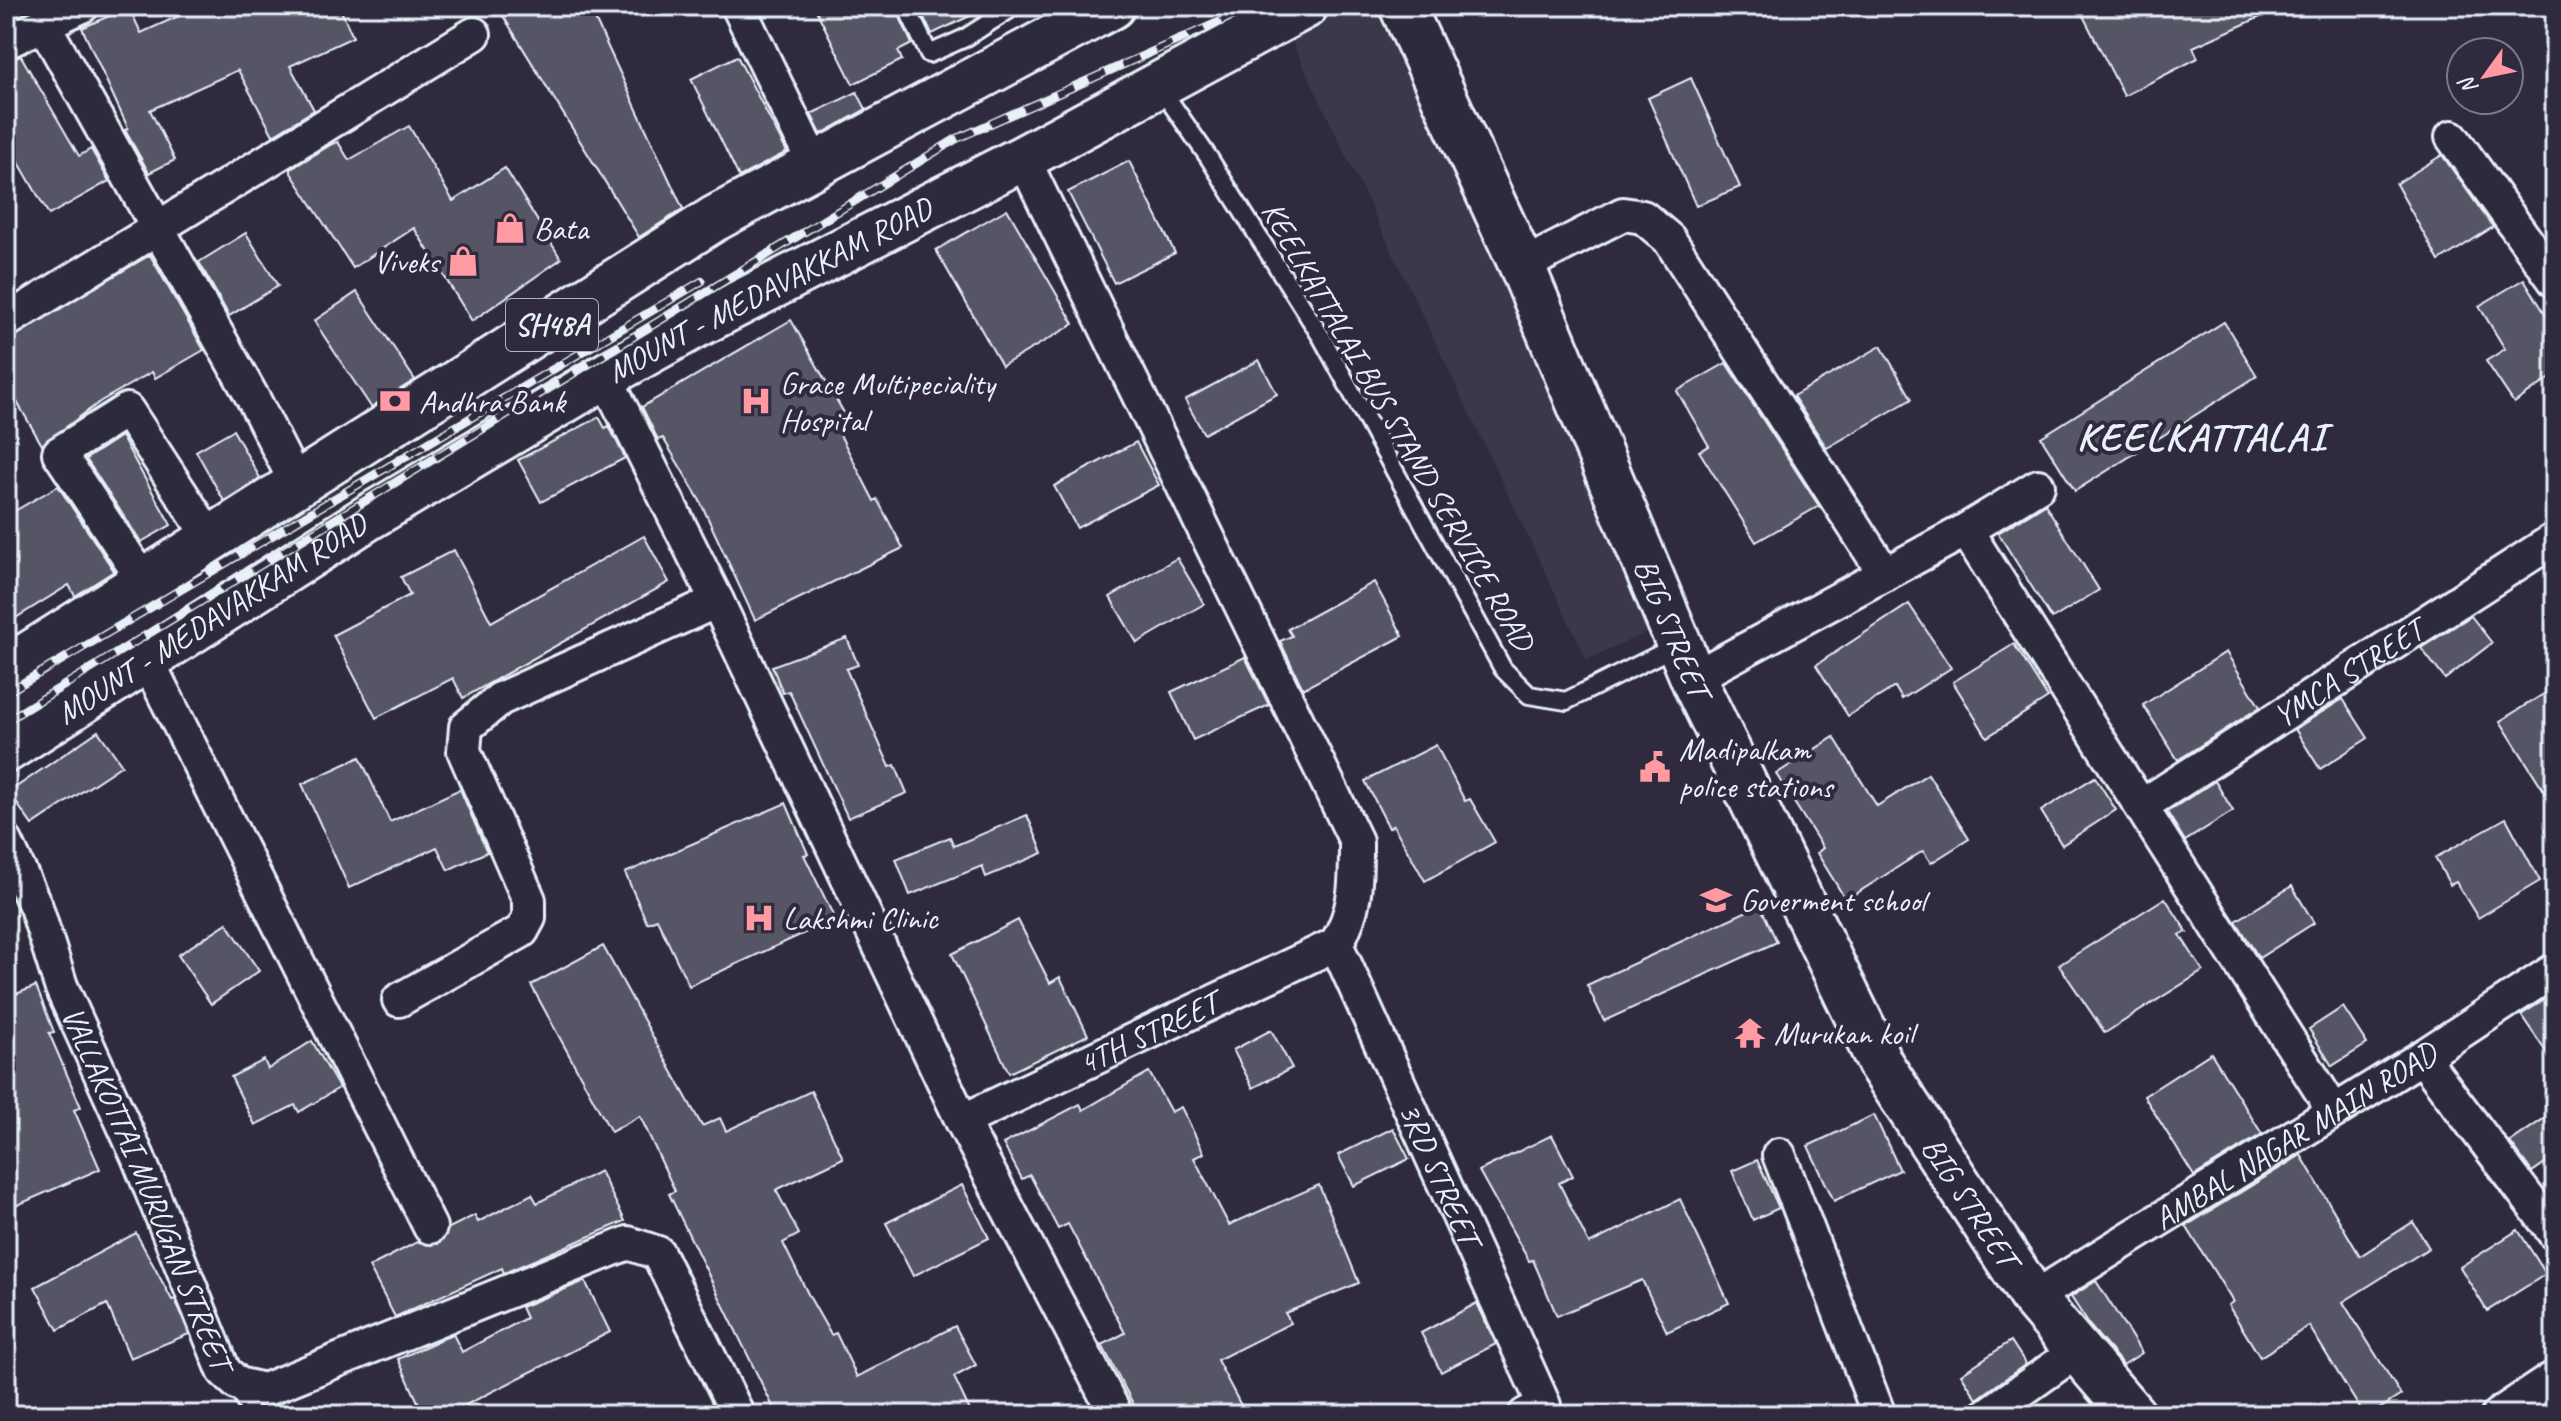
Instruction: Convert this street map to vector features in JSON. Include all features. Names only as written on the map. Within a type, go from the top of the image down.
[{"type":"main road","name":"MOUNT - MEDAVAKKAM ROAD","points":[[6,669],[714,219],[816,168],[975,56],[1112,6]]},
{"type":"main road","name":"MOUNT - MEDAVAKKAM ROAD","points":[[6,750],[369,517],[605,376],[693,327],[1023,158],[1305,6]]},
{"type":"main road","name":"BIG STREET","points":[[1402,6],[1522,266],[1686,661],[1881,1065],[2033,1298],[2133,1415]]},
{"type":"street","points":[[6,42],[82,6]]},
{"type":"street","points":[[738,6],[816,168]]},
{"type":"street","points":[[44,25],[296,483]]},
{"type":"street","points":[[6,321],[159,230],[474,34]]},
{"type":"street","points":[[2452,137],[2555,281]]},
{"type":"street","points":[[1023,158],[1356,841],[1356,886],[1350,921],[1336,944]]},
{"type":"street","points":[[1522,266],[1623,214],[1643,217],[1669,239],[1885,574]]},
{"type":"street","points":[[605,376],[717,601],[962,1121],[1116,1415]]},
{"type":"street","points":[[144,581],[59,453],[127,410],[210,538]]},
{"type":"street","points":[[1686,661],[1885,574],[2038,486]]},
{"type":"street","points":[[1966,530],[2143,805],[2333,1110]]},
{"type":"street","name":"YMCA STREET","points":[[2143,805],[2555,539]]},
{"type":"street","points":[[399,1000],[522,931],[529,918],[529,900],[464,751],[466,727],[500,699],[717,601]]},
{"type":"street","points":[[147,660],[430,1227]]},
{"type":"street","name":"VALLAKOTTAI MURUGAN STREET","points":[[6,842],[36,907],[61,986],[138,1157],[224,1371],[232,1378],[264,1390],[628,1243],[658,1253],[734,1414]]},
{"type":"street","name":"4TH STREET","points":[[962,1121],[1336,944]]},
{"type":"street","name":"3RD STREET","points":[[1336,944],[1534,1410]]},
{"type":"street","name":"AMBAL NAGAR MAIN ROAD","points":[[2033,1298],[2422,1057],[2555,970]]},
{"type":"street","points":[[2422,1057],[2555,1234]]},
{"type":"street","points":[[1779,1155],[1879,1415]]},
{"type":"street","points":[[1987,1415],[2077,1351]]},
{"type":"street","points":[[2498,1415],[2555,1377]]},
{"type":"lane","points":[[906,6],[929,54],[975,56],[1015,6]]},
{"type":"lane","name":"KEELKATTALAI BUS STAND SERVICE ROAD","points":[[1159,86],[1209,158],[1322,338],[1503,669],[1529,695],[1566,701],[1686,661]]},
{"type":"lane","points":[[232,1378],[252,1415]]},
{"type":"shaded area","points":[[1333,6],[1380,6],[1663,625],[1587,660],[1287,32]]},
{"type":"building","points":[[201,6],[339,6],[353,37],[290,66],[314,110],[273,135],[238,70],[150,110],[175,160],[149,173],[125,130],[128,128],[82,28],[129,7],[141,33]]},
{"type":"building","points":[[497,6],[589,6],[683,209],[639,237]]},
{"type":"building","points":[[814,6],[895,6],[912,44],[898,51],[902,60],[853,84]]},
{"type":"building","points":[[918,6],[991,6],[932,34]]},
{"type":"building","points":[[2078,6],[2285,6],[2193,47],[2198,58],[2124,96]]},
{"type":"building","points":[[21,56],[79,156],[91,149],[109,181],[49,215],[6,140],[6,61]]},
{"type":"building","points":[[737,56],[787,152],[739,177],[691,79]]},
{"type":"building","points":[[1691,78],[1740,187],[1696,206],[1648,98]]},
{"type":"building","points":[[857,92],[866,109],[821,134],[811,114]]},
{"type":"building","points":[[409,126],[453,201],[505,168],[561,259],[472,321],[414,228],[353,268],[291,173],[291,169],[332,144],[338,142],[349,160]]},
{"type":"building","points":[[2442,155],[2493,227],[2439,261],[2396,184]]},
{"type":"building","points":[[1129,161],[1175,253],[1114,283],[1068,192]]},
{"type":"building","points":[[1007,209],[1074,324],[1002,366],[936,250]]},
{"type":"building","points":[[246,233],[278,286],[229,316],[199,262]]},
{"type":"building","points":[[150,255],[204,350],[155,378],[152,372],[101,401],[42,445],[6,383],[6,340]]},
{"type":"building","points":[[2524,279],[2555,330],[2555,375],[2514,403],[2486,361],[2505,349],[2479,306]]},
{"type":"building","points":[[357,292],[415,380],[371,407],[314,321]]},
{"type":"building","points":[[791,320],[848,420],[836,427],[874,501],[877,499],[903,548],[755,620],[699,499],[663,438],[658,440],[642,407]]},
{"type":"building","points":[[2224,322],[2257,376],[2075,491],[2041,437]]},
{"type":"building","points":[[1881,346],[1912,399],[1827,448],[1793,396]]},
{"type":"building","points":[[1259,360],[1277,394],[1204,434],[1185,400]]},
{"type":"building","points":[[1726,363],[1819,506],[1756,542],[1699,451],[1709,446],[1677,391]]},
{"type":"building","points":[[599,417],[605,428],[609,426],[625,458],[541,502],[518,460]]},
{"type":"building","points":[[233,430],[260,478],[224,501],[196,451]]},
{"type":"building","points":[[121,436],[171,525],[141,542],[86,459]]},
{"type":"building","points":[[1136,442],[1159,485],[1077,528],[1054,486]]},
{"type":"building","points":[[58,486],[114,571],[75,596],[69,585],[6,624],[6,516]]},
{"type":"building","points":[[2045,504],[2099,590],[2052,619],[1998,533]]},
{"type":"building","points":[[644,536],[669,582],[463,698],[453,678],[376,718],[333,635],[410,595],[401,577],[454,550],[491,622]]},
{"type":"building","points":[[1177,558],[1204,604],[1137,643],[1110,597]]},
{"type":"building","points":[[1374,582],[1403,636],[1303,689],[1280,641],[1292,636],[1288,629]]},
{"type":"building","points":[[1909,604],[1951,668],[1902,699],[1895,687],[1848,716],[1816,665]]},
{"type":"building","points":[[2471,616],[2492,643],[2445,679],[2421,648]]},
{"type":"building","points":[[847,638],[858,665],[846,669],[890,767],[895,765],[907,793],[848,818],[789,691],[783,693],[772,666]]},
{"type":"building","points":[[2014,644],[2048,698],[1987,737],[1953,682]]},
{"type":"building","points":[[2226,652],[2260,707],[2178,760],[2143,705]]},
{"type":"building","points":[[1245,657],[1269,705],[1193,740],[1171,692]]},
{"type":"building","points":[[2555,687],[2555,808],[2500,721]]},
{"type":"building","points":[[2343,699],[2368,738],[2320,769],[2295,729]]},
{"type":"building","points":[[98,731],[122,765],[32,825],[9,792]]},
{"type":"building","points":[[1834,737],[1877,806],[1928,774],[1969,839],[1931,863],[1923,851],[1846,900],[1817,853],[1823,848],[1776,774]]},
{"type":"building","points":[[1436,745],[1465,801],[1470,799],[1495,842],[1425,881],[1393,825],[1389,828],[1365,781]]},
{"type":"building","points":[[360,757],[390,822],[460,789],[487,852],[448,870],[437,847],[349,888],[302,784]]},
{"type":"building","points":[[2095,777],[2116,810],[2062,845],[2041,811]]},
{"type":"building","points":[[2215,781],[2233,811],[2185,841],[2167,812]]},
{"type":"building","points":[[786,803],[808,854],[804,855],[835,919],[689,986],[657,919],[647,923],[625,873]]},
{"type":"building","points":[[1027,815],[1043,853],[986,877],[982,866],[910,895],[896,859],[950,837],[954,846]]},
{"type":"building","points":[[2506,818],[2540,881],[2478,918],[2456,882],[2450,885],[2435,858]]},
{"type":"building","points":[[2292,886],[2314,923],[2259,958],[2236,921]]},
{"type":"building","points":[[2165,898],[2187,932],[2180,935],[2203,971],[2105,1033],[2059,965]]},
{"type":"building","points":[[1760,905],[1777,942],[1604,1021],[1587,985]]},
{"type":"building","points":[[1018,920],[1050,983],[1060,977],[1088,1035],[1009,1073],[952,954]]},
{"type":"building","points":[[227,923],[259,971],[211,1004],[178,955]]},
{"type":"building","points":[[603,946],[702,1126],[720,1118],[726,1131],[811,1091],[843,1158],[776,1190],[799,1234],[783,1243],[809,1296],[831,1335],[836,1333],[857,1377],[955,1326],[976,1365],[954,1377],[972,1415],[777,1415],[669,1194],[675,1191],[640,1116],[611,1132],[531,985]]},
{"type":"building","points":[[36,986],[54,1032],[49,1033],[81,1107],[74,1110],[100,1169],[6,1210],[6,998]]},
{"type":"building","points":[[2555,993],[2555,1065],[2521,1015]]},
{"type":"building","points":[[2343,1007],[2367,1044],[2332,1066],[2309,1029]]},
{"type":"building","points":[[1271,1030],[1292,1068],[1253,1088],[1233,1050]]},
{"type":"building","points":[[312,1041],[339,1088],[299,1112],[295,1105],[255,1125],[231,1077],[264,1060],[268,1069]]},
{"type":"building","points":[[2211,1053],[2262,1134],[2194,1176],[2144,1096]]},
{"type":"building","points":[[1149,1072],[1171,1112],[1181,1107],[1204,1153],[1194,1158],[1229,1225],[1319,1185],[1359,1283],[1285,1313],[1291,1323],[1217,1360],[1246,1415],[1139,1415],[1102,1345],[1125,1333],[1068,1224],[1058,1229],[1030,1175],[1022,1179],[1003,1144],[1080,1104],[1083,1110]]},
{"type":"building","points":[[2555,1111],[2555,1156],[2532,1172],[2510,1142]]},
{"type":"building","points":[[1874,1115],[1900,1170],[1834,1201],[1808,1146]]},
{"type":"building","points":[[1393,1128],[1409,1159],[1354,1186],[1338,1155]]},
{"type":"building","points":[[1552,1135],[1573,1176],[1559,1183],[1589,1244],[1680,1199],[1729,1303],[1667,1332],[1642,1280],[1557,1316],[1533,1260],[1529,1261],[1479,1171]]},
{"type":"building","points":[[2301,1155],[2360,1256],[2413,1222],[2429,1248],[2343,1302],[2401,1395],[2370,1415],[2364,1415],[2309,1326],[2260,1357],[2228,1305],[2233,1302],[2186,1226]]},
{"type":"building","points":[[1757,1160],[1779,1208],[1753,1220],[1732,1171]]},
{"type":"building","points":[[600,1171],[625,1221],[504,1273],[502,1268],[395,1317],[369,1267],[417,1242],[438,1244],[449,1228],[475,1215],[478,1222],[532,1194],[537,1203]]},
{"type":"building","points":[[962,1185],[989,1238],[913,1276],[886,1223]]},
{"type":"building","points":[[2518,1230],[2546,1274],[2487,1311],[2460,1267]]},
{"type":"building","points":[[136,1233],[172,1300],[175,1299],[189,1334],[130,1358],[107,1304],[58,1330],[35,1287]]},
{"type":"building","points":[[585,1281],[610,1332],[446,1415],[424,1415],[398,1359],[453,1334],[462,1352],[526,1318],[521,1307]]},
{"type":"building","points":[[2096,1281],[2142,1353],[2123,1365],[2090,1326],[2071,1297]]},
{"type":"building","points":[[1477,1303],[1496,1344],[1441,1372],[1421,1333]]},
{"type":"building","points":[[2011,1341],[2026,1364],[1977,1399],[1961,1374]]},
{"type":"railway","points":[[6,721],[956,139],[1255,6]]},
{"type":"railway","points":[[6,693],[702,281]]},
{"type":"place","name":"Bata","points":[[510,228]]},
{"type":"place","name":"Viveks","points":[[463,261]]},
{"type":"place","name":"Andhra Bank","points":[[395,401]]},
{"type":"place","name":"Grace Multipeciality Hospital","points":[[756,401]]},
{"type":"place","name":"Madipalkam police stations","points":[[1655,767]]},
{"type":"place","name":"Goverment school","points":[[1716,900]]},
{"type":"place","name":"Lakshmi Clinic","points":[[759,918]]},
{"type":"place","name":"Murukan koil","points":[[1750,1033]]},
{"type":"district","name":"KEELKATTALAI","points":[[2202,437]]}]
